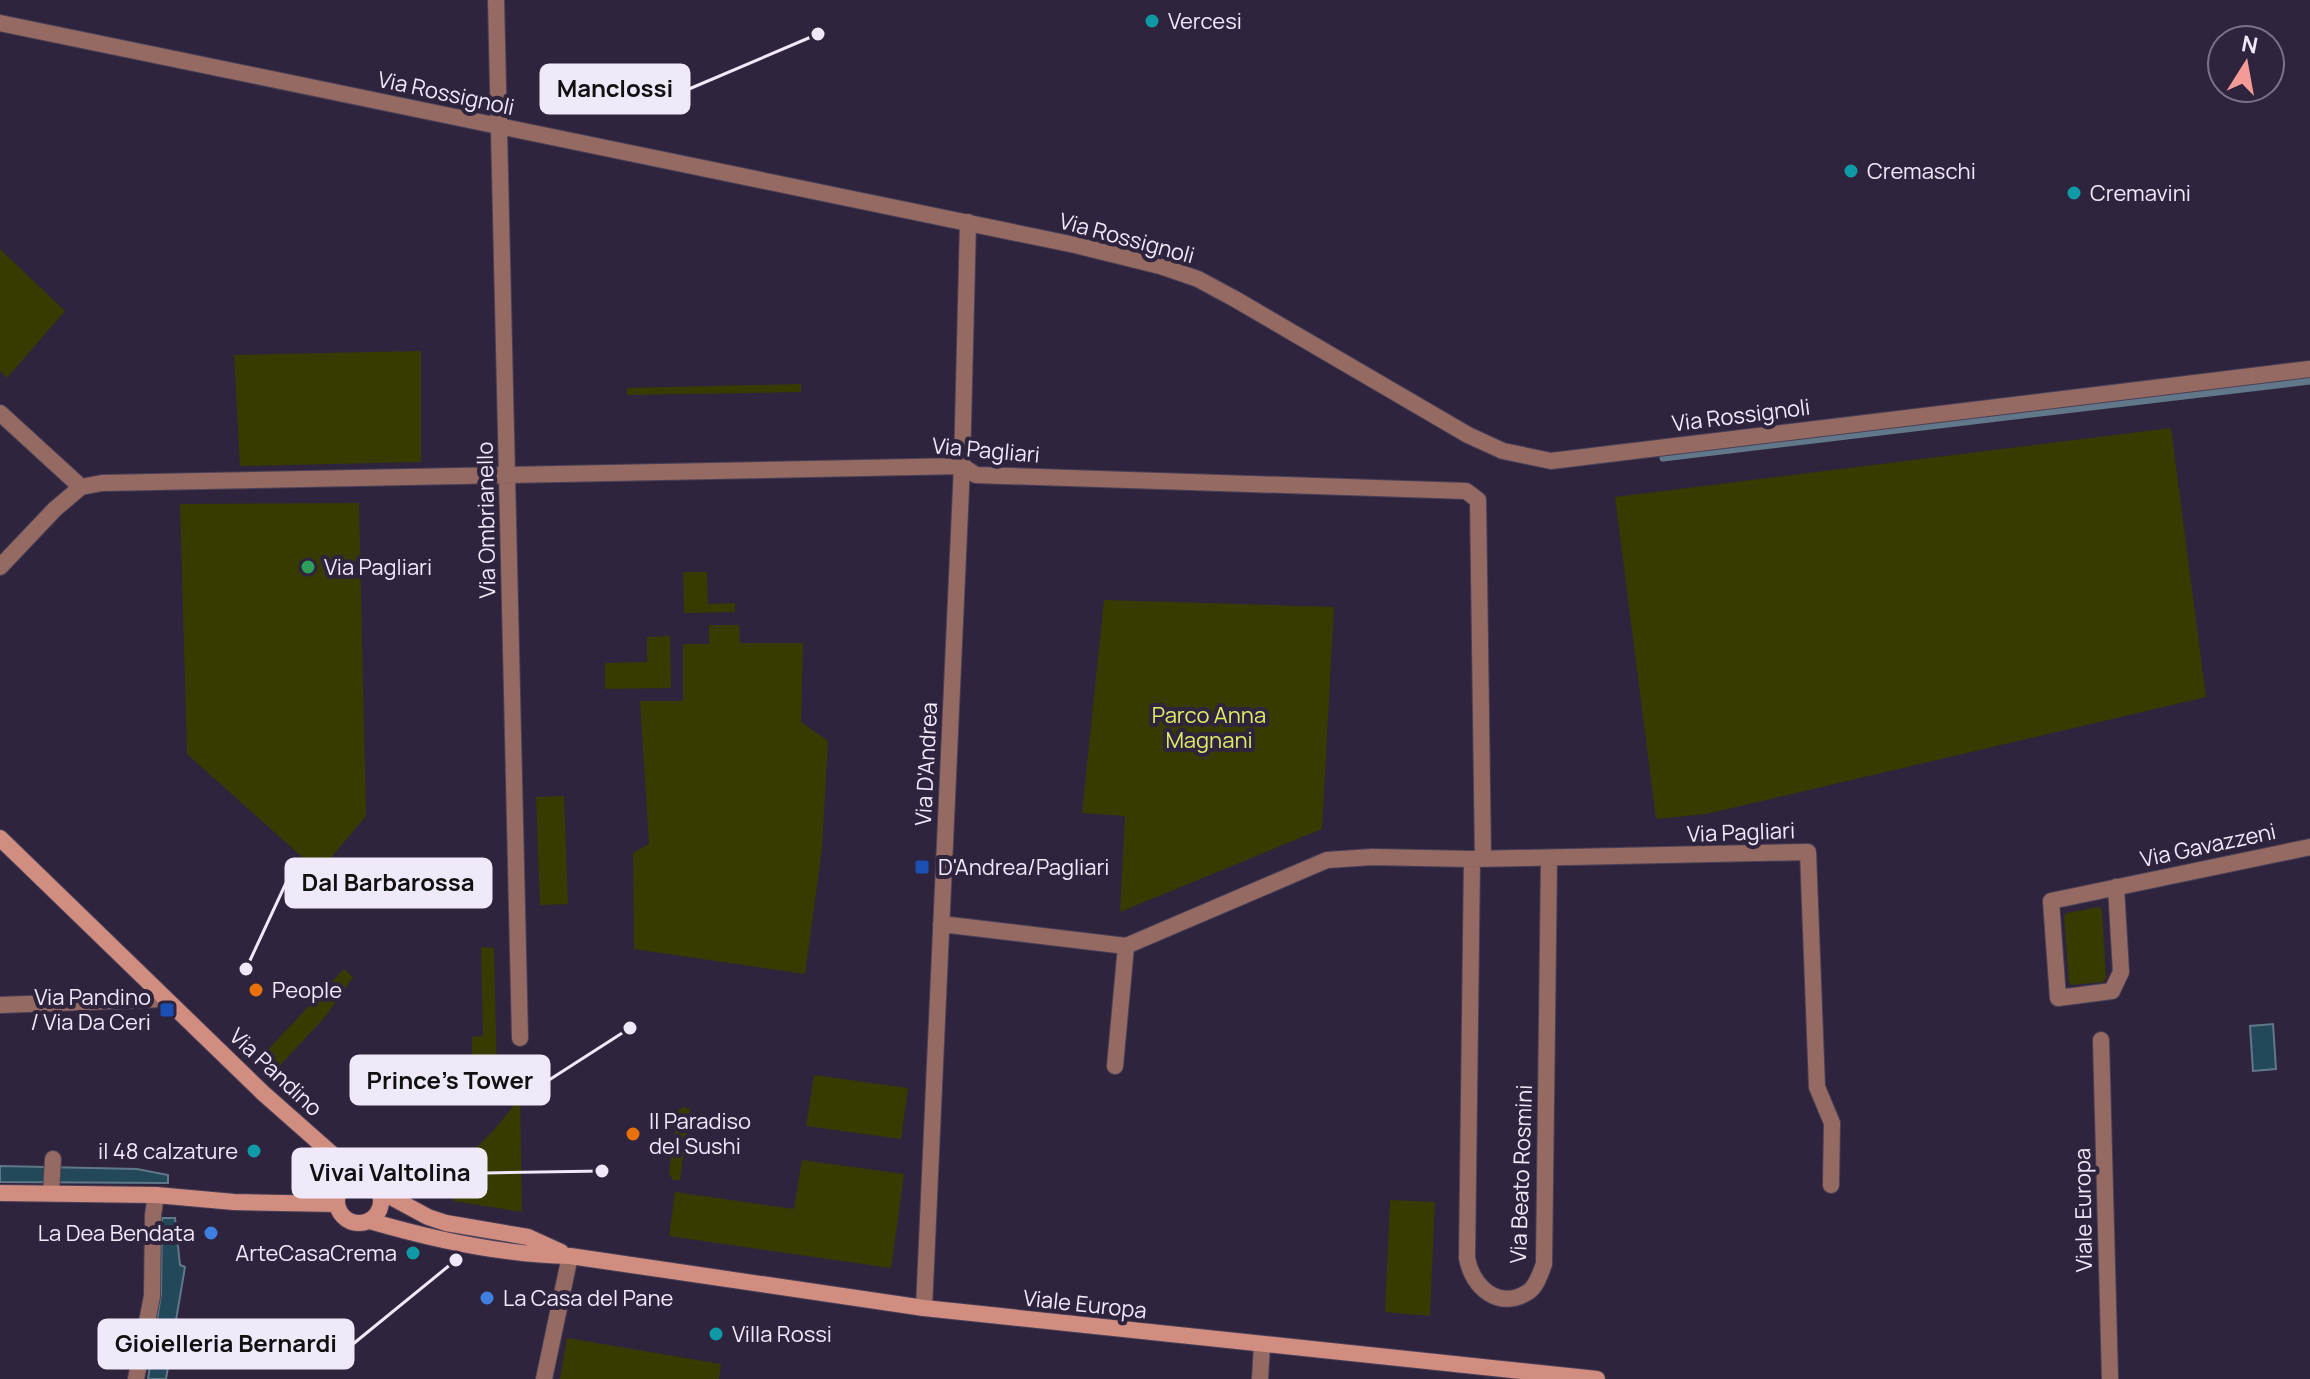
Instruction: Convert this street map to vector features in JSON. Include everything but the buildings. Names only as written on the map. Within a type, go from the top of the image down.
[{"type":"street","name":"Via Ombrianello","points":[[496,0],[520,1038]]},
{"type":"street","name":"Via Rossignoli","points":[[0,23],[968,222],[1160,266],[1198,279],[1468,435],[1503,451],[1551,461],[2310,369]]},
{"type":"street","name":"Via D'Andrea","points":[[924,1308],[962,466],[968,222]]},
{"type":"street","points":[[0,413],[81,487],[55,509],[0,567]]},
{"type":"street","name":"Via Pagliari","points":[[81,487],[102,483],[962,466],[976,475],[1466,491],[1478,500],[1477,859]]},
{"type":"street","name":"Via Pandino","points":[[0,838],[263,1093],[349,1169],[354,1179]]},
{"type":"street","name":"Via Gavazzeni","points":[[2116,887],[2121,972],[2112,991],[2058,998],[2051,901],[2116,887],[2310,847]]},
{"type":"street","name":"Via Pagliari","points":[[941,924],[1126,946],[1327,860],[1808,852],[1817,1087],[1832,1123],[1831,1185]]},
{"type":"street","name":"Via Beato Rosmini","points":[[1477,859],[1467,1258],[1476,1283],[1487,1294],[1503,1299],[1530,1291],[1538,1281],[1544,1264],[1549,858]]},
{"type":"street","points":[[1115,1066],[1126,946]]},
{"type":"street","points":[[0,1005],[164,999]]},
{"type":"street","name":"Viale Europa","points":[[2101,1040],[2110,1379]]},
{"type":"street","points":[[51,1193],[53,1159]]},
{"type":"street","points":[[354,1179],[368,1181],[378,1190],[381,1197],[379,1210],[370,1221],[349,1221],[339,1211],[337,1197],[343,1186],[354,1179]]},
{"type":"street","name":"Viale Europa","points":[[378,1190],[428,1217],[528,1237],[570,1256]]},
{"type":"street","points":[[0,1193],[156,1195],[234,1202],[337,1204]]},
{"type":"street","points":[[136,1379],[152,1296],[156,1195]]},
{"type":"street","name":"Viale Europa","points":[[370,1221],[428,1237],[525,1256],[570,1256],[924,1308],[1542,1376],[1597,1379]]},
{"type":"street","points":[[544,1379],[570,1256]]},
{"type":"street","points":[[1260,1379],[1262,1345]]},
{"type":"green space","points":[[0,249],[65,311],[7,378],[0,371]]},
{"type":"green space","points":[[421,351],[421,462],[240,466],[234,355]]},
{"type":"green space","points":[[801,384],[801,392],[627,395],[627,388]]},
{"type":"green space","points":[[2171,428],[2206,697],[1706,814],[1656,819],[1615,497]]},
{"type":"green space","points":[[359,503],[366,816],[319,872],[187,754],[180,504]]},
{"type":"green space","points":[[683,572],[707,572],[708,604],[735,603],[735,612],[684,613]]},
{"type":"green space","name":"Parco Anna Magnani","points":[[1104,600],[1334,607],[1322,829],[1120,912],[1125,816],[1082,813]]},
{"type":"green space","points":[[709,625],[739,625],[740,643],[803,643],[801,722],[828,741],[822,849],[805,974],[634,949],[633,853],[649,844],[640,701],[683,701],[683,644],[709,644]]},
{"type":"green space","points":[[670,636],[671,688],[605,689],[605,663],[647,662],[647,637]]},
{"type":"green space","points":[[564,796],[568,904],[540,905],[536,797]]},
{"type":"green space","points":[[2099,907],[2102,911],[2106,978],[2103,982],[2071,985],[2064,917],[2066,913]]},
{"type":"green space","points":[[481,947],[494,948],[497,1081],[472,1081],[472,1037],[483,1036]]},
{"type":"green space","points":[[344,969],[353,977],[326,1016],[273,1073],[258,1060]]},
{"type":"green space","points":[[814,1075],[908,1088],[901,1139],[806,1126]]},
{"type":"green space","points":[[520,1098],[522,1212],[453,1201],[458,1181],[470,1168],[463,1161]]},
{"type":"green space","points":[[683,1107],[690,1109],[680,1180],[673,1180],[669,1174],[673,1144],[677,1143],[674,1137],[679,1110]]},
{"type":"green space","points":[[802,1160],[904,1174],[891,1268],[669,1236],[675,1192],[794,1209]]},
{"type":"green space","points":[[1390,1200],[1435,1202],[1430,1316],[1385,1312]]},
{"type":"green space","points":[[567,1338],[721,1364],[719,1379],[560,1379]]},
{"type":"water","points":[[2273,1024],[2276,1069],[2253,1071],[2250,1026]]},
{"type":"water","points":[[0,1166],[137,1169],[168,1175],[168,1183],[0,1182]]},
{"type":"water","points":[[162,1218],[175,1218],[180,1265],[185,1267],[166,1379],[148,1379],[161,1294]]},
{"type":"waterway","points":[[1663,458],[2310,381]]},
{"type":"place","name":"Vercesi","points":[[1152,21]]},
{"type":"place","name":"Manclossi","points":[[818,34]]},
{"type":"place","name":"Cremaschi","points":[[1851,171]]},
{"type":"place","name":"Cremavini","points":[[2074,193]]},
{"type":"place","name":"Via Pagliari","points":[[308,567]]},
{"type":"place","name":"D'Andrea/Pagliari","points":[[922,867]]},
{"type":"place","name":"Dal Barbarossa","points":[[246,969]]},
{"type":"place","name":"People","points":[[256,990]]},
{"type":"place","name":"Via Pandino / Via Da Ceri","points":[[167,1010]]},
{"type":"place","name":"Prince's Tower","points":[[630,1028]]},
{"type":"place","name":"Il Paradiso del Sushi","points":[[633,1134]]},
{"type":"place","name":"il 48 calzature","points":[[254,1151]]},
{"type":"place","name":"Vivai Valtolina","points":[[602,1171]]},
{"type":"place","name":"La Dea Bendata","points":[[211,1233]]},
{"type":"place","name":"ArteCasaCrema","points":[[413,1253]]},
{"type":"place","name":"Gioielleria Bernardi","points":[[456,1260]]},
{"type":"place","name":"La Casa del Pane","points":[[487,1298]]},
{"type":"place","name":"Villa Rossi","points":[[716,1334]]}]
